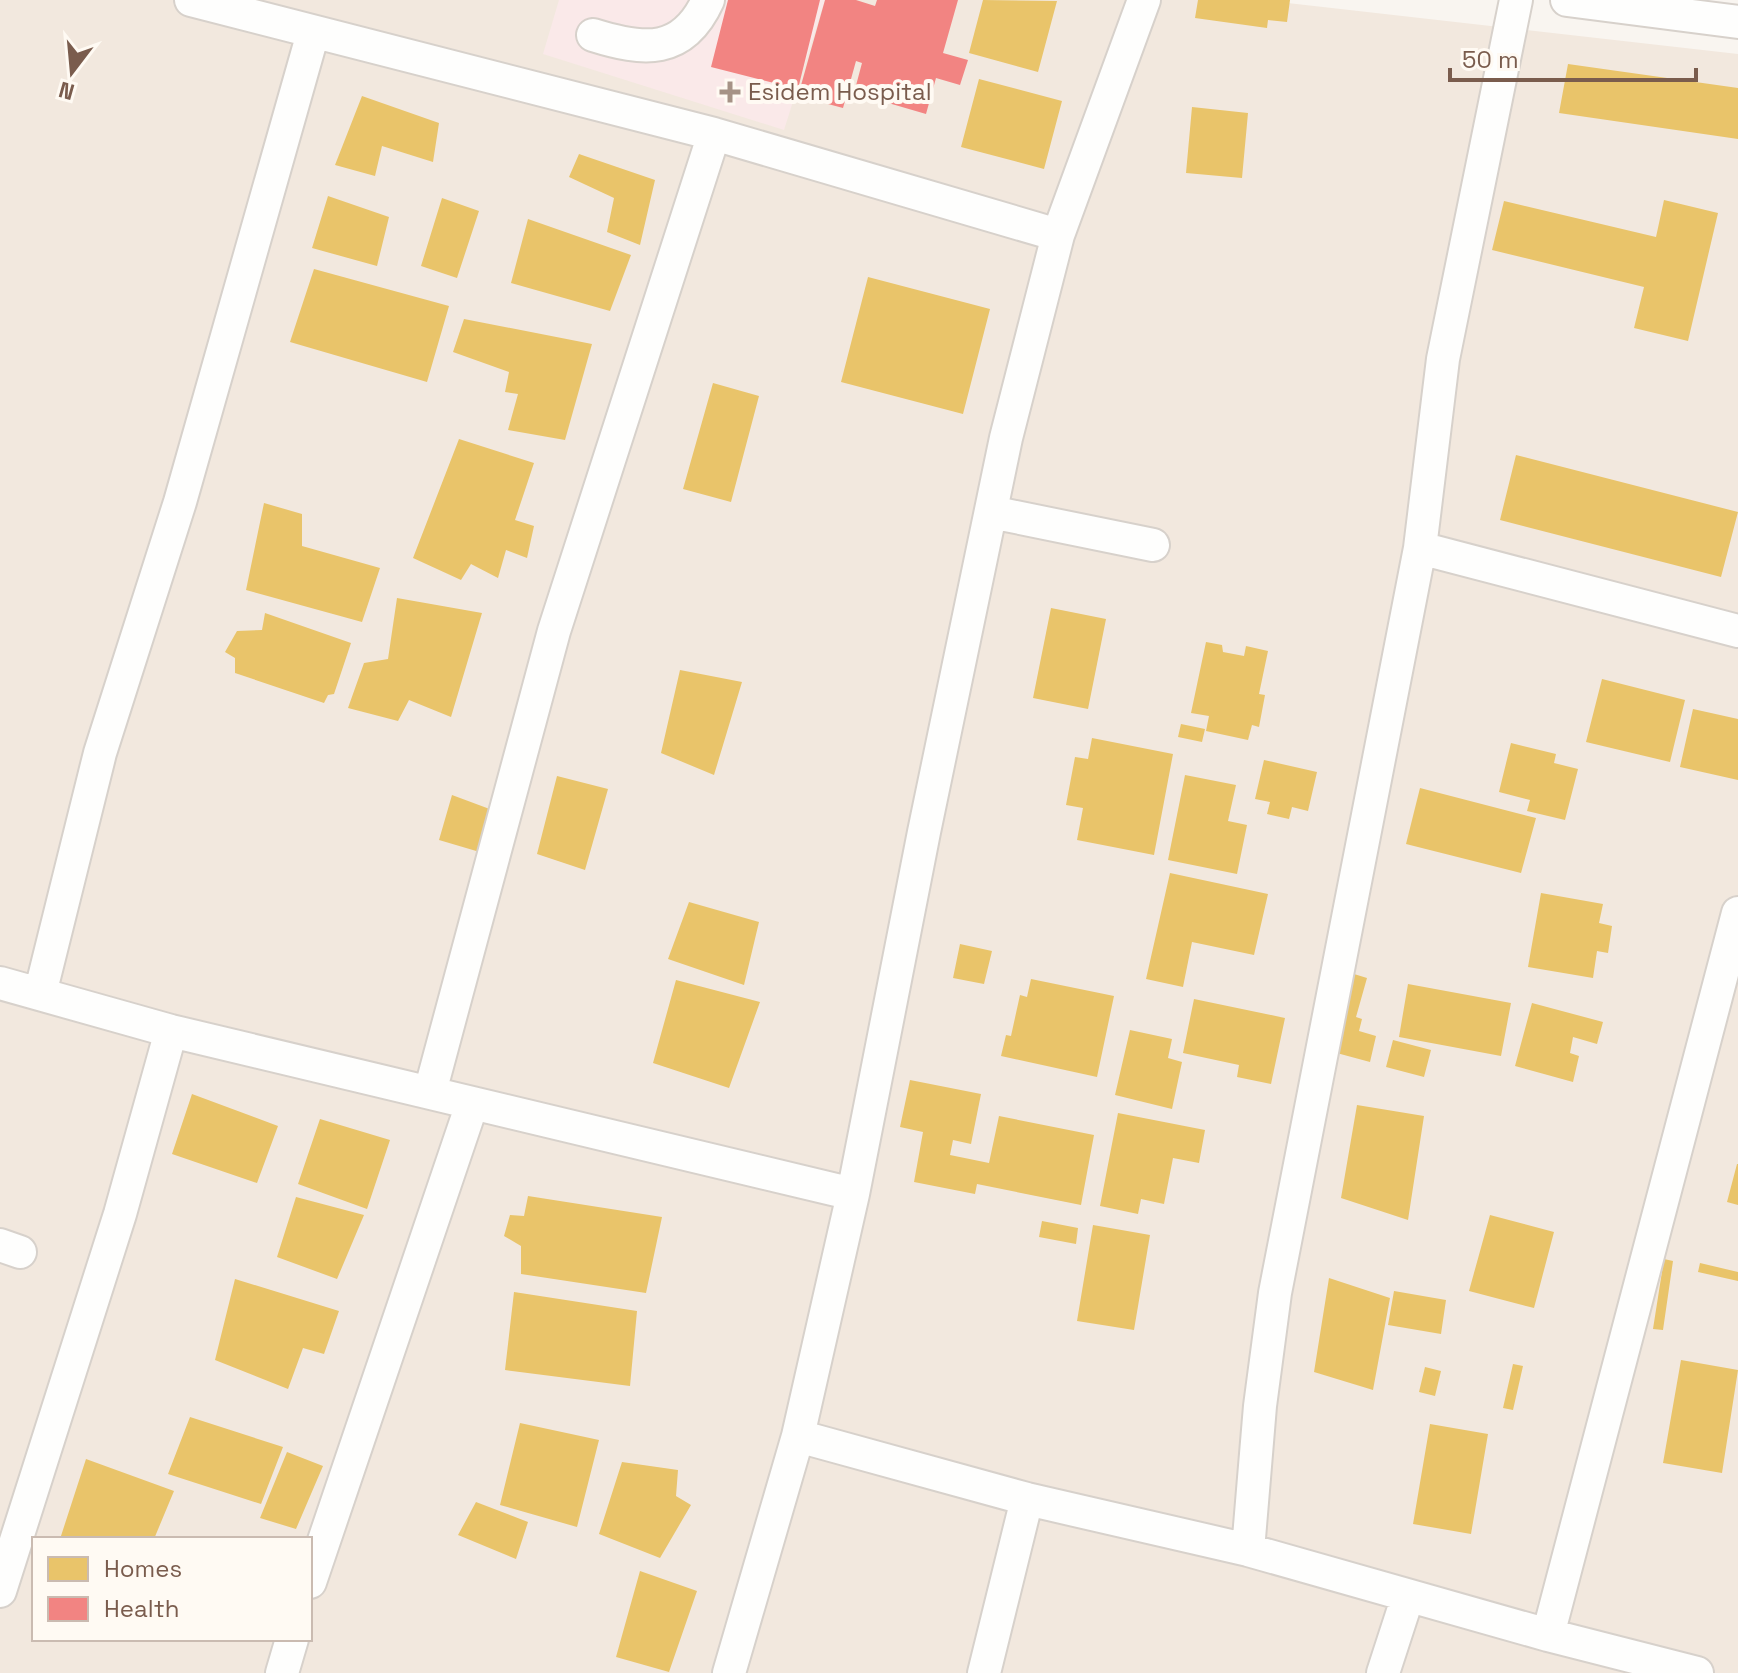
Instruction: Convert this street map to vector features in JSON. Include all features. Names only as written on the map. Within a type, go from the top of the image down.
[{"type":"street","points":[[191,0],[714,134],[1058,235]]},
{"type":"street","points":[[593,35],[626,45],[669,44],[700,19],[708,0]]},
{"type":"street","points":[[729,1673],[798,1436],[853,1194],[1006,438],[1058,235],[1144,0]]},
{"type":"street","points":[[1248,1550],[1260,1406],[1275,1293],[1420,548],[1443,359],[1516,0]]},
{"type":"street","points":[[1567,0],[1738,22]]},
{"type":"street","points":[[40,994],[100,753],[180,502],[313,33]]},
{"type":"street","points":[[430,1092],[554,631],[714,134]]},
{"type":"street","points":[[991,512],[1153,545]]},
{"type":"street","points":[[1420,548],[1738,631]]},
{"type":"street","points":[[1548,1635],[1738,913]]},
{"type":"street","points":[[0,983],[171,1031],[853,1194]]},
{"type":"street","points":[[0,1591],[120,1214],[171,1031]]},
{"type":"street","points":[[312,1576],[472,1104]]},
{"type":"street","points":[[798,1436],[1027,1499],[1248,1550],[1548,1635],[1697,1673]]},
{"type":"street","points":[[984,1673],[1027,1499]]},
{"type":"street","points":[[1383,1673],[1408,1596]]},
{"type":"street","points":[[282,1673],[291,1641]]},
{"type":"shaded area","points":[[0,0],[1261,0],[1738,54],[1738,1673],[0,1673]]},
{"type":"shaded area","name":"Esidem Hospital","points":[[559,0],[825,0],[784,130],[543,54]]},
{"type":"building: Homes","points":[[983,0],[1057,1],[1038,72],[969,53]]},
{"type":"building: Homes","points":[[1198,0],[1290,0],[1287,22],[1268,20],[1267,28],[1195,18]]},
{"type":"building: Homes","points":[[1568,64],[1738,88],[1738,139],[1559,113]]},
{"type":"building: Homes","points":[[979,79],[1062,101],[1044,169],[961,147]]},
{"type":"building: Homes","points":[[362,96],[439,123],[433,162],[382,146],[375,176],[335,165]]},
{"type":"building: Homes","points":[[1192,107],[1248,113],[1242,178],[1186,173]]},
{"type":"building: Homes","points":[[579,154],[655,180],[640,245],[607,232],[614,198],[569,177]]},
{"type":"building: Homes","points":[[328,196],[389,217],[377,266],[312,248]]},
{"type":"building: Homes","points":[[442,198],[479,211],[457,278],[421,266]]},
{"type":"building: Homes","points":[[1664,200],[1718,213],[1688,341],[1634,328],[1644,287],[1492,250],[1504,201],[1656,237]]},
{"type":"building: Homes","points":[[528,219],[631,255],[610,311],[511,283]]},
{"type":"building: Homes","points":[[314,269],[449,306],[427,382],[290,342]]},
{"type":"building: Homes","points":[[868,277],[990,309],[963,414],[841,382]]},
{"type":"building: Homes","points":[[464,319],[592,344],[565,440],[508,430],[518,394],[505,392],[509,372],[453,352]]},
{"type":"building: Homes","points":[[713,383],[759,396],[731,502],[683,489]]},
{"type":"building: Homes","points":[[459,439],[534,463],[515,520],[534,526],[527,558],[506,550],[498,578],[471,564],[461,580],[413,558]]},
{"type":"building: Homes","points":[[1516,455],[1738,512],[1721,577],[1500,520]]},
{"type":"building: Homes","points":[[264,503],[302,514],[302,546],[380,568],[362,622],[246,590]]},
{"type":"building: Homes","points":[[397,598],[482,613],[451,717],[409,700],[398,721],[348,708],[364,663],[388,659]]},
{"type":"building: Homes","points":[[1051,608],[1106,619],[1088,709],[1033,698]]},
{"type":"building: Homes","points":[[265,613],[351,643],[334,694],[328,695],[324,703],[235,673],[235,658],[225,652],[237,631],[262,630]]},
{"type":"building: Homes","points":[[1206,642],[1222,645],[1223,652],[1244,656],[1246,646],[1268,651],[1259,694],[1265,695],[1259,727],[1252,725],[1248,740],[1206,731],[1209,716],[1191,713]]},
{"type":"building: Homes","points":[[680,670],[742,682],[714,775],[661,753]]},
{"type":"building: Homes","points":[[1602,679],[1685,700],[1670,762],[1586,742]]},
{"type":"building: Homes","points":[[1693,709],[1738,719],[1738,780],[1680,767]]},
{"type":"building: Homes","points":[[1181,724],[1205,729],[1202,742],[1178,737]]},
{"type":"building: Homes","points":[[1092,738],[1173,754],[1154,855],[1077,840],[1083,808],[1066,805],[1075,757],[1088,759]]},
{"type":"building: Homes","points":[[1511,743],[1556,754],[1554,763],[1578,769],[1565,820],[1527,811],[1530,800],[1499,792]]},
{"type":"building: Homes","points":[[1264,760],[1317,772],[1308,811],[1292,807],[1289,819],[1267,814],[1270,802],[1255,799]]},
{"type":"building: Homes","points":[[1185,775],[1236,785],[1228,821],[1247,825],[1237,874],[1168,860]]},
{"type":"building: Homes","points":[[557,776],[608,789],[585,870],[537,854]]},
{"type":"building: Homes","points":[[1420,788],[1536,818],[1521,873],[1406,844]]},
{"type":"building: Homes","points":[[452,795],[495,811],[483,853],[439,840]]},
{"type":"building: Homes","points":[[1170,873],[1268,894],[1254,955],[1192,942],[1183,987],[1146,979]]},
{"type":"building: Homes","points":[[1541,893],[1603,904],[1599,923],[1612,926],[1608,953],[1597,951],[1593,978],[1528,967]]},
{"type":"building: Homes","points":[[689,902],[759,922],[744,985],[668,959]]},
{"type":"building: Homes","points":[[960,944],[992,951],[984,984],[953,978]]},
{"type":"building: Homes","points":[[1354,974],[1367,978],[1356,1017],[1362,1019],[1359,1031],[1376,1036],[1370,1062],[1333,1052]]},
{"type":"building: Homes","points":[[1031,979],[1114,996],[1097,1077],[1001,1056],[1006,1035],[1011,1036],[1020,995],[1027,997]]},
{"type":"building: Homes","points":[[676,980],[760,1002],[729,1088],[653,1063]]},
{"type":"building: Homes","points":[[1408,984],[1511,1003],[1501,1056],[1399,1037]]},
{"type":"building: Homes","points":[[1194,999],[1285,1018],[1271,1084],[1237,1077],[1239,1065],[1183,1053]]},
{"type":"building: Homes","points":[[1532,1003],[1603,1022],[1597,1044],[1573,1037],[1570,1053],[1579,1056],[1573,1082],[1515,1066]]},
{"type":"building: Homes","points":[[1130,1030],[1172,1039],[1168,1058],[1182,1062],[1172,1109],[1115,1095]]},
{"type":"building: Homes","points":[[1393,1040],[1431,1050],[1424,1077],[1386,1067]]},
{"type":"building: Homes","points":[[910,1080],[981,1094],[971,1144],[953,1140],[950,1155],[989,1163],[999,1116],[1094,1135],[1081,1205],[977,1184],[975,1194],[914,1182],[923,1132],[900,1127]]},
{"type":"building: Homes","points":[[192,1094],[278,1126],[257,1183],[172,1154]]},
{"type":"building: Homes","points":[[1357,1105],[1424,1116],[1408,1220],[1341,1198]]},
{"type":"building: Homes","points":[[1118,1113],[1205,1130],[1199,1163],[1173,1158],[1164,1204],[1141,1199],[1138,1214],[1100,1206]]},
{"type":"building: Homes","points":[[320,1119],[390,1140],[367,1209],[298,1184]]},
{"type":"building: Homes","points":[[1738,1164],[1738,1205],[1727,1202]]},
{"type":"building: Homes","points":[[528,1196],[662,1217],[646,1293],[521,1274],[521,1246],[504,1236],[510,1215],[524,1216]]},
{"type":"building: Homes","points":[[296,1197],[364,1215],[337,1279],[277,1257]]},
{"type":"building: Homes","points":[[1490,1215],[1554,1232],[1534,1308],[1469,1291]]},
{"type":"building: Homes","points":[[1042,1221],[1078,1228],[1076,1244],[1039,1237]]},
{"type":"building: Homes","points":[[1093,1225],[1150,1235],[1134,1330],[1077,1321]]},
{"type":"building: Homes","points":[[1664,1259],[1673,1261],[1663,1330],[1653,1329]]},
{"type":"building: Homes","points":[[1700,1263],[1738,1272],[1738,1281],[1698,1272]]},
{"type":"building: Homes","points":[[1329,1278],[1390,1298],[1373,1390],[1314,1372]]},
{"type":"building: Homes","points":[[235,1279],[339,1311],[324,1354],[303,1348],[288,1389],[215,1360]]},
{"type":"building: Homes","points":[[1394,1291],[1446,1300],[1441,1334],[1388,1325]]},
{"type":"building: Homes","points":[[514,1292],[637,1311],[630,1386],[505,1370]]},
{"type":"building: Homes","points":[[1681,1360],[1738,1370],[1722,1473],[1663,1463]]},
{"type":"building: Homes","points":[[1513,1364],[1523,1366],[1513,1410],[1503,1408]]},
{"type":"building: Homes","points":[[1425,1367],[1441,1371],[1435,1396],[1419,1392]]},
{"type":"building: Homes","points":[[190,1417],[283,1447],[261,1504],[168,1474]]},
{"type":"building: Homes","points":[[520,1423],[599,1440],[577,1527],[500,1505]]},
{"type":"building: Homes","points":[[1430,1424],[1488,1434],[1471,1534],[1413,1524]]},
{"type":"building: Homes","points":[[287,1452],[323,1466],[296,1529],[260,1518]]},
{"type":"building: Homes","points":[[86,1459],[174,1491],[155,1537],[61,1537]]},
{"type":"building: Homes","points":[[622,1462],[678,1470],[676,1496],[691,1505],[660,1558],[599,1534]]},
{"type":"building: Homes","points":[[476,1502],[528,1522],[516,1559],[458,1535]]},
{"type":"building: Homes","points":[[640,1571],[697,1591],[669,1672],[616,1657]]},
{"type":"building: Health","points":[[728,0],[820,0],[798,89],[711,67]]},
{"type":"building: Health","points":[[825,0],[856,0],[875,6],[877,0],[958,0],[943,53],[968,60],[960,85],[936,78],[926,114],[854,93],[862,63],[856,61],[843,108],[798,96]]},
{"type":"place","name":"Esidem Hospital","points":[[730,92]]}]
